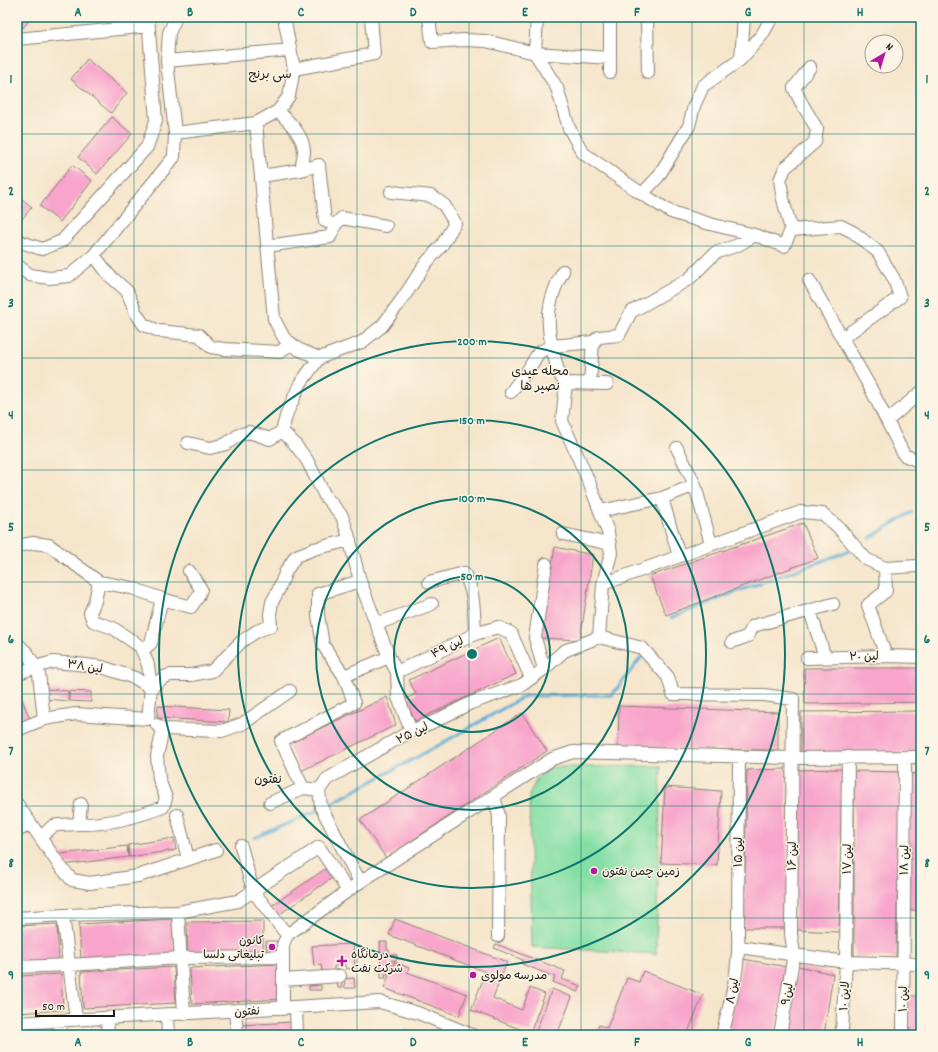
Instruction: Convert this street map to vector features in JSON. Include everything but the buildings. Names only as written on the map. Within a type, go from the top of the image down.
[{"type":"street","points":[[17,265],[30,275],[49,278],[69,276],[94,255],[174,157],[175,133],[167,61],[170,33],[176,17]]},
{"type":"street","points":[[175,133],[256,123],[278,111],[289,96],[294,70],[284,17]]},
{"type":"street","points":[[294,70],[374,54],[371,17]]},
{"type":"street","points":[[429,17],[432,42],[486,40],[535,53],[610,58]]},
{"type":"street","points":[[537,17],[535,53],[557,88],[569,128],[583,153],[671,212],[710,224],[755,235],[784,246],[791,230],[780,180],[785,168],[815,142],[817,129],[800,102],[794,88],[810,67]]},
{"type":"street","points":[[610,17],[610,72]]},
{"type":"street","points":[[647,17],[648,73]]},
{"type":"street","points":[[741,59],[744,17]]},
{"type":"street","points":[[642,194],[658,176],[689,126],[694,106],[703,86],[741,59],[762,35],[772,17]]},
{"type":"street","points":[[17,40],[149,21],[156,120],[147,147],[62,241],[42,249],[21,242],[17,239]]},
{"type":"street","points":[[167,61],[290,50]]},
{"type":"street","points":[[278,111],[295,128],[301,137],[304,150],[301,170]]},
{"type":"street","points":[[256,123],[274,319],[284,338],[298,348],[320,358]]},
{"type":"street","points":[[261,176],[301,170],[319,165],[325,221],[335,225]]},
{"type":"street","points":[[188,443],[210,448],[226,444],[239,434],[249,432],[270,439],[282,431],[287,413],[300,384],[320,358],[362,342],[382,326],[426,263],[442,246],[455,223],[444,205],[431,196],[391,192]]},
{"type":"street","points":[[267,246],[330,237],[335,225],[342,218],[386,226]]},
{"type":"street","points":[[791,230],[841,226],[853,232],[878,252],[894,279],[900,297],[842,338]]},
{"type":"street","points":[[511,392],[528,370],[539,352],[552,346],[593,342],[599,337],[619,335],[631,312],[689,279],[715,253],[738,245],[755,235]]},
{"type":"street","points":[[94,255],[109,275],[127,291],[136,312],[144,325],[160,331],[199,335],[211,347],[224,349],[280,352],[291,343]]},
{"type":"street","points":[[563,271],[554,289],[549,310],[549,327],[559,375],[566,382],[607,384]]},
{"type":"street","points":[[809,280],[870,387],[904,455],[921,462]]},
{"type":"street","points":[[590,384],[593,342]]},
{"type":"street","points":[[566,382],[562,421],[589,482],[608,532],[610,544],[611,553],[603,584],[599,637]]},
{"type":"street","points":[[887,421],[921,392]]},
{"type":"street","points":[[282,431],[294,443],[307,460],[326,496],[342,516],[350,540],[360,581],[396,672],[398,697],[411,731]]},
{"type":"street","points":[[677,448],[695,484],[711,544]]},
{"type":"street","points":[[600,511],[662,498],[695,484]]},
{"type":"street","points":[[662,498],[679,556]]},
{"type":"street","points":[[603,584],[801,512],[823,514],[838,527],[866,559],[885,568],[921,565]]},
{"type":"street","points":[[563,534],[610,544]]},
{"type":"street","points":[[151,688],[164,677],[171,675],[191,675],[212,671],[242,641],[257,631],[271,626],[270,614],[272,602],[278,592],[286,571],[296,556],[314,549],[350,540]]},
{"type":"street","points":[[17,546],[34,543],[49,545],[99,582],[132,588],[162,599],[191,607],[198,597],[201,589],[189,571]]},
{"type":"street","points":[[544,669],[535,638],[546,564]]},
{"type":"street","points":[[885,568],[886,592],[868,605],[886,656]]},
{"type":"street","points":[[429,582],[464,573],[470,584],[474,608],[475,634]]},
{"type":"street","points":[[303,788],[281,741],[354,703],[344,676],[323,644],[318,615],[318,594],[360,581]]},
{"type":"street","points":[[99,582],[95,601],[90,613],[93,621],[113,628],[141,647],[148,665],[151,688],[148,719]]},
{"type":"street","points":[[142,651],[151,642],[162,599]]},
{"type":"street","points":[[376,624],[432,604]]},
{"type":"street","points":[[732,642],[748,636],[753,626],[834,604]]},
{"type":"street","points":[[810,610],[825,657]]},
{"type":"street","name":"لین ۴۹","points":[[396,672],[475,634],[498,627],[511,633],[531,678]]},
{"type":"street","name":"لین ۲۵","points":[[319,790],[327,779],[411,731],[431,723],[471,703],[522,685],[544,669],[564,651],[599,637]]},
{"type":"street","name":"لین ۱۶","points":[[599,637],[642,648],[668,677],[673,694],[764,695],[793,699],[791,934],[794,954]]},
{"type":"street","points":[[17,642],[28,654],[38,674],[44,719]]},
{"type":"street","name":"لین ۲۰","points":[[807,658],[886,656],[921,657]]},
{"type":"street","points":[[344,676],[389,657]]},
{"type":"street","name":"لین ۳۸","points":[[17,674],[52,662],[102,667],[135,678],[151,688]]},
{"type":"street","points":[[17,730],[44,719],[76,714],[148,719],[163,729],[222,732],[242,724],[290,691]]},
{"type":"street","points":[[41,837],[53,826],[79,824],[92,825],[119,821],[163,807],[166,798],[159,779],[156,756],[163,729]]},
{"type":"street","points":[[283,1009],[283,946],[287,935],[360,882],[552,759],[573,752],[792,758],[921,758]]},
{"type":"street","name":"لین ۱۵","points":[[738,947],[739,757]]},
{"type":"street","name":"لین ۱۷","points":[[846,962],[848,757]]},
{"type":"street","name":"لین ۱۸","points":[[903,964],[905,758]]},
{"type":"street","points":[[270,803],[303,788],[319,790],[321,807],[360,882]]},
{"type":"street","points":[[494,796],[500,816],[498,936]]},
{"type":"street","points":[[17,804],[60,866],[72,880],[90,883],[138,876],[216,850]]},
{"type":"street","points":[[79,824],[80,804]]},
{"type":"street","points":[[177,814],[188,859]]},
{"type":"street","points":[[17,831],[31,824]]},
{"type":"street","points":[[241,846],[253,891],[287,935]]},
{"type":"street","points":[[17,918],[63,915],[178,912],[238,901],[319,847],[348,891]]},
{"type":"street","points":[[178,912],[184,1014]]},
{"type":"street","points":[[63,915],[76,1020]]},
{"type":"street","points":[[738,947],[846,962],[921,964]]},
{"type":"street","name":"لین ۸","points":[[722,1035],[734,986],[738,947]]},
{"type":"street","name":"لین۹","points":[[780,1035],[794,954]]},
{"type":"street","points":[[17,967],[181,958],[283,957]]},
{"type":"street","name":"لاین ۱۰","points":[[842,1034],[846,962]]},
{"type":"street","name":"لین ۱۰","points":[[903,964],[903,1035]]},
{"type":"street","points":[[283,980],[340,976]]},
{"type":"street","name":"نفتون","points":[[17,1023],[283,1009],[380,1002],[418,1013],[472,1035]]},
{"type":"street","points":[[296,1008],[297,1035]]},
{"type":"street","points":[[235,1011],[237,1035]]},
{"type":"street","points":[[167,1015],[168,1035]]},
{"type":"street","points":[[107,1018],[108,1035]]},
{"type":"street","points":[[60,1021],[61,1035]]},
{"type":"street","points":[[17,1023],[18,1035]]},
{"type":"green space","name":"زمین چمن نفتون","points":[[661,766],[656,954],[532,947],[529,795],[537,778],[552,767]]},
{"type":"waterway","points":[[870,538],[912,512]]},
{"type":"waterway","points":[[671,618],[733,593],[849,551]]},
{"type":"waterway","points":[[330,804],[432,749],[525,696],[612,695],[643,655]]},
{"type":"waterway","points":[[254,838],[319,810]]},
{"type":"place","name":"زمین چمن نفتون","points":[[594,871]]},
{"type":"place","name":"کانون تبلیغاتی دلسا","points":[[272,947]]},
{"type":"place","name":"درمانگاه شرکت نفت","points":[[342,961]]},
{"type":"place","name":"مدرسه مولوی","points":[[473,975]]},
{"type":"district","name":"سی برنج","points":[[270,73]]},
{"type":"district","name":"محله عیدی نصیر ها","points":[[540,378]]},
{"type":"district","name":"نفتون","points":[[268,778]]}]
